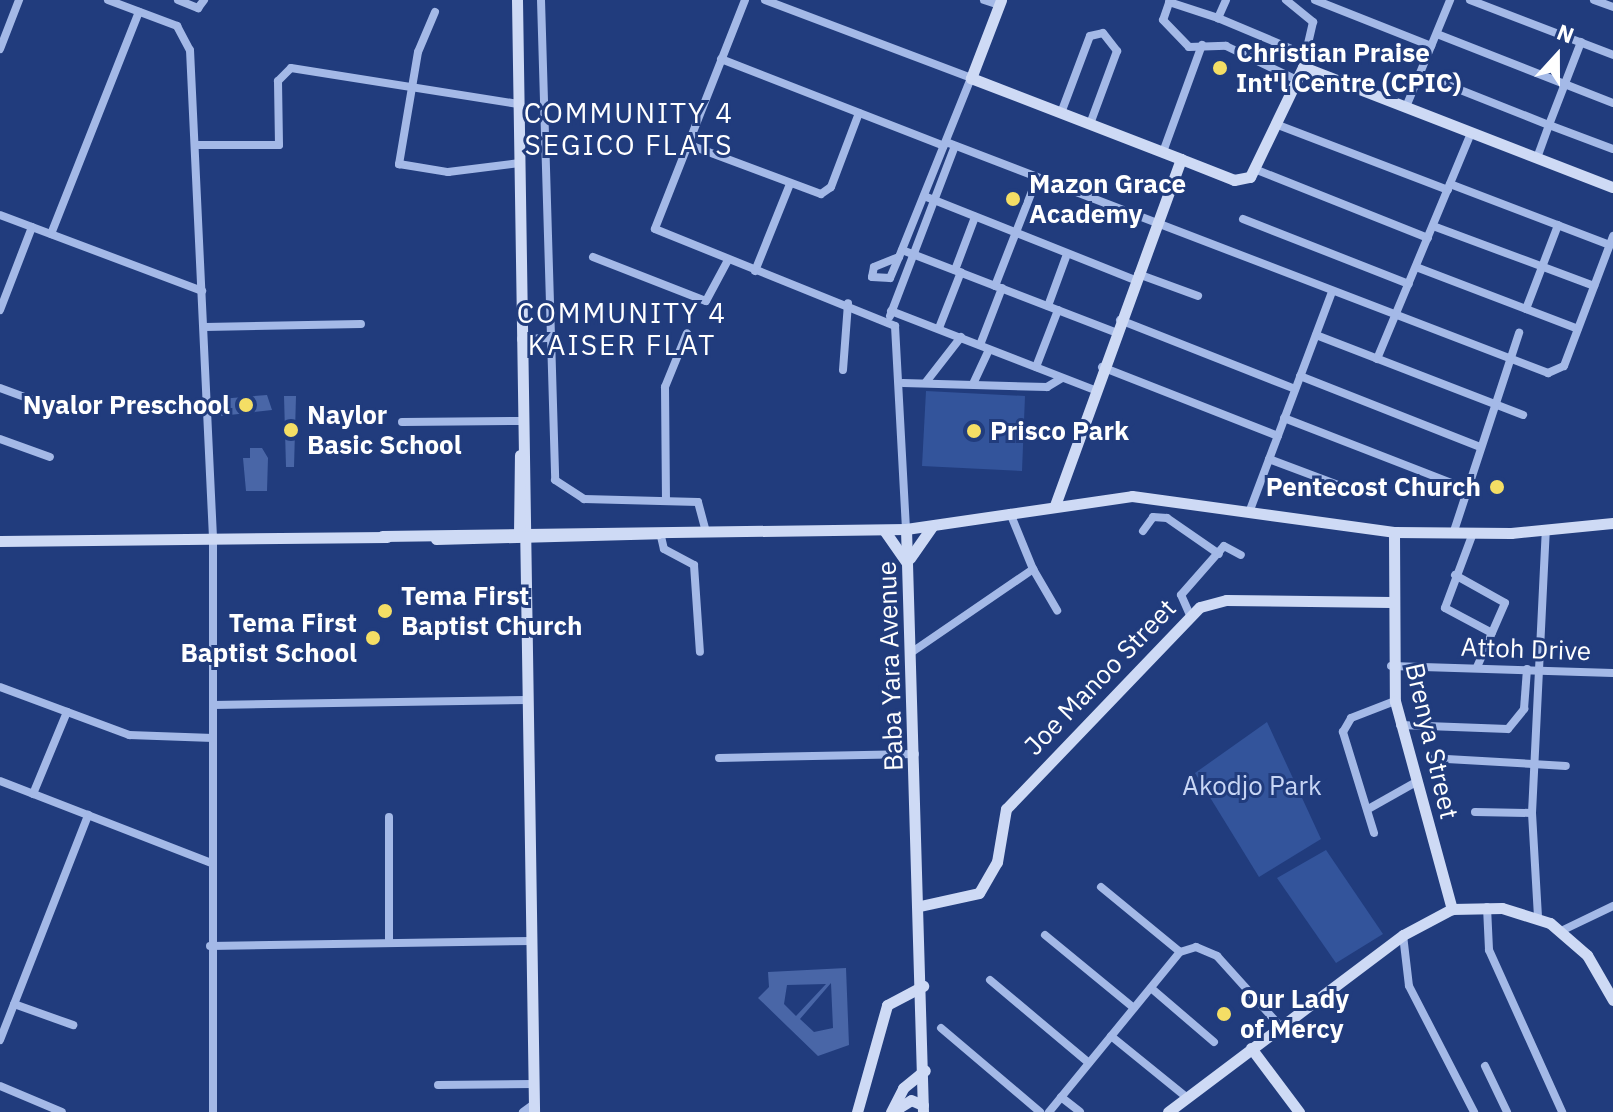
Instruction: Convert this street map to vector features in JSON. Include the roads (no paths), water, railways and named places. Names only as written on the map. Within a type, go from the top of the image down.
[{"type":"street","points":[[0,49],[19,0]]},
{"type":"street","points":[[108,0],[177,26],[187,39],[198,145],[213,541],[210,946],[213,1112]]},
{"type":"street","points":[[178,0],[198,8],[204,0]]},
{"type":"street","points":[[517,0],[520,421],[534,1108],[523,1112]]},
{"type":"street","points":[[541,0],[550,458],[559,487],[584,499],[698,502],[706,532]]},
{"type":"street","points":[[745,0],[655,229],[755,271],[848,303],[939,328],[1092,389]]},
{"type":"street","points":[[765,0],[783,3],[1234,180],[1257,170],[1304,61],[1313,22],[1286,0]]},
{"type":"street","points":[[984,0],[1000,3],[945,144],[890,316],[899,334],[903,383],[906,529],[1055,505],[1157,497],[1394,532],[1546,531],[1613,523]]},
{"type":"street","points":[[1218,18],[1226,0]]},
{"type":"street","points":[[1315,0],[1431,46]]},
{"type":"street","points":[[1406,107],[1450,0]]},
{"type":"street","points":[[1470,0],[1613,55]]},
{"type":"street","points":[[1594,0],[1613,7]]},
{"type":"street","points":[[1297,80],[1232,48],[1189,47],[1165,23],[1170,1],[1218,18],[1406,107],[1613,187]]},
{"type":"street","points":[[51,234],[139,12]]},
{"type":"street","points":[[435,12],[418,52],[415,85],[399,164],[448,172],[519,163]]},
{"type":"street","points":[[1437,34],[1613,103]]},
{"type":"street","points":[[1061,113],[1090,36],[1108,35],[1117,51],[1090,124]]},
{"type":"street","points":[[1537,158],[1581,42]]},
{"type":"street","points":[[1163,152],[1202,45]]},
{"type":"street","points":[[721,59],[1510,359],[1560,372],[1611,240],[1558,225],[1278,125]]},
{"type":"street","points":[[198,145],[277,147],[278,81],[289,69],[415,85],[518,104]]},
{"type":"street","points":[[1420,74],[1613,149]]},
{"type":"street","points":[[687,144],[790,184],[828,190],[859,113]]},
{"type":"street","points":[[1377,359],[1471,133]]},
{"type":"street","points":[[955,146],[901,254],[912,254],[1058,310],[1117,326],[1295,389]]},
{"type":"street","points":[[1055,505],[1092,389],[1181,159]]},
{"type":"street","points":[[1257,170],[1428,238]]},
{"type":"street","points":[[973,384],[1015,233],[1037,178]]},
{"type":"street","points":[[755,271],[790,184]]},
{"type":"street","points":[[928,198],[1067,254],[1198,296]]},
{"type":"street","points":[[0,215],[202,291]]},
{"type":"street","points":[[939,328],[975,217]]},
{"type":"street","points":[[1243,219],[1409,284]]},
{"type":"street","points":[[1526,309],[1558,225]]},
{"type":"street","points":[[1433,226],[1594,286]]},
{"type":"street","points":[[0,310],[32,227]]},
{"type":"street","points":[[1048,306],[1067,254]]},
{"type":"street","points":[[593,257],[706,301],[728,260]]},
{"type":"street","points":[[1416,267],[1578,329]]},
{"type":"street","points":[[1250,510],[1332,292]]},
{"type":"street","points":[[843,370],[848,303]]},
{"type":"street","points":[[1036,367],[1058,310]]},
{"type":"street","points":[[205,327],[361,324]]},
{"type":"street","points":[[666,501],[664,393],[687,333]]},
{"type":"street","points":[[1453,534],[1519,333]]},
{"type":"street","points":[[1316,335],[1523,415]]},
{"type":"street","points":[[926,382],[961,337]]},
{"type":"street","points":[[521,339],[547,338]]},
{"type":"street","points":[[1101,367],[1278,436]]},
{"type":"street","points":[[1300,376],[1480,447]]},
{"type":"street","points":[[903,383],[1047,387],[1062,378]]},
{"type":"street","points":[[0,388],[54,408]]},
{"type":"street","points":[[1284,418],[1467,489]]},
{"type":"street","points":[[402,422],[520,421]]},
{"type":"street","points":[[0,439],[50,457]]},
{"type":"street","points":[[1269,459],[1354,491]]},
{"type":"street","points":[[493,531],[523,509]]},
{"type":"street","points":[[523,509],[552,534],[523,558]]},
{"type":"street","points":[[1010,513],[1033,569],[1057,610]]},
{"type":"street","points":[[1143,531],[1153,517],[1167,518],[1219,554]]},
{"type":"street","points":[[908,567],[918,540],[933,527]]},
{"type":"street","name":"Baba Yara Avenue","points":[[523,535],[906,529],[925,1110]]},
{"type":"street","points":[[884,530],[908,567]]},
{"type":"street","points":[[0,541],[213,541],[493,531],[523,535]]},
{"type":"street","points":[[1538,917],[1532,813],[1546,531]]},
{"type":"street","points":[[660,532],[664,549],[694,565],[700,652]]},
{"type":"street","name":"Brenya Street","points":[[1394,532],[1391,666],[1395,701],[1452,909]]},
{"type":"street","points":[[1473,533],[1455,575],[1446,611],[1492,633]]},
{"type":"street","points":[[382,536],[501,542],[523,535]]},
{"type":"street","points":[[501,542],[523,558]]},
{"type":"street","points":[[1190,615],[1181,595],[1224,546],[1241,555]]},
{"type":"street","points":[[912,652],[1033,569]]},
{"type":"street","points":[[1455,575],[1504,600],[1477,667]]},
{"type":"street","name":"Joe Manoo Street","points":[[920,906],[979,893],[997,862],[1006,809],[1190,615],[1226,600],[1391,602]]},
{"type":"street","name":"Attoh Drive","points":[[1391,666],[1613,673]]},
{"type":"street","points":[[1400,725],[1508,729],[1524,709],[1527,669]]},
{"type":"street","points":[[0,687],[129,735],[213,738]]},
{"type":"street","points":[[213,705],[527,700]]},
{"type":"street","points":[[1374,833],[1370,808],[1343,732],[1351,718],[1395,701]]},
{"type":"street","points":[[33,794],[67,712]]},
{"type":"street","points":[[719,758],[915,754]]},
{"type":"street","points":[[1429,758],[1536,759],[1566,766]]},
{"type":"street","points":[[0,781],[211,863]]},
{"type":"street","points":[[1370,808],[1416,782]]},
{"type":"street","points":[[1475,812],[1532,813]]},
{"type":"street","points":[[0,1040],[2,1026],[14,1004],[88,815]]},
{"type":"street","points":[[389,817],[389,943]]},
{"type":"street","points":[[1101,887],[1180,952]]},
{"type":"street","points":[[1561,931],[1613,906]]},
{"type":"street","points":[[1487,907],[1489,950],[1562,1112]]},
{"type":"street","points":[[1168,1112],[1185,1096],[1403,935],[1452,909],[1487,907],[1538,917],[1561,931],[1587,955],[1613,1000]]},
{"type":"street","points":[[1045,935],[1134,1008]]},
{"type":"street","points":[[1403,935],[1409,986],[1474,1112]]},
{"type":"street","points":[[210,946],[532,941]]},
{"type":"street","points":[[1049,1112],[1180,952],[1196,947],[1217,956],[1280,1026]]},
{"type":"street","points":[[990,980],[1089,1063]]},
{"type":"street","points":[[857,1112],[887,1005],[923,986]]},
{"type":"street","points":[[1151,988],[1214,1042]]},
{"type":"street","points":[[14,1004],[73,1025]]},
{"type":"street","points":[[941,1028],[1040,1112]]},
{"type":"street","points":[[1111,1036],[1185,1096]]},
{"type":"street","points":[[1251,1048],[1299,1112]]},
{"type":"street","points":[[1485,1066],[1507,1112]]},
{"type":"street","points":[[891,1112],[924,1071]]},
{"type":"street","points":[[438,1085],[533,1084]]},
{"type":"street","points":[[0,1086],[62,1112]]},
{"type":"street","points":[[1061,1097],[1080,1112]]},
{"type":"street","points":[[891,1112],[911,1100],[925,1110]]},
{"type":"place","name":"Christian Praise Int'l Centre (CPIC)","points":[[1220,68]]},
{"type":"place","name":"Mazon Grace Academy","points":[[1013,199]]},
{"type":"place","name":"Nyalor Preschool","points":[[246,405]]},
{"type":"place","name":"Naylor Basic School","points":[[291,430]]},
{"type":"place","name":"Prisco Park","points":[[974,431]]},
{"type":"place","name":"Pentecost Church","points":[[1497,487]]},
{"type":"place","name":"Tema First Baptist Church","points":[[385,611]]},
{"type":"place","name":"Tema First Baptist School","points":[[373,638]]},
{"type":"place","name":"Our Lady of Mercy","points":[[1224,1014]]},
{"type":"district","name":"COMMUNITY 4 SEGICO FLATS","points":[[629,129]]},
{"type":"district","name":"COMMUNITY 4 KAISER FLAT","points":[[622,329]]},
{"type":"park label","name":"Akodjo Park","points":[[1252,786]]}]
